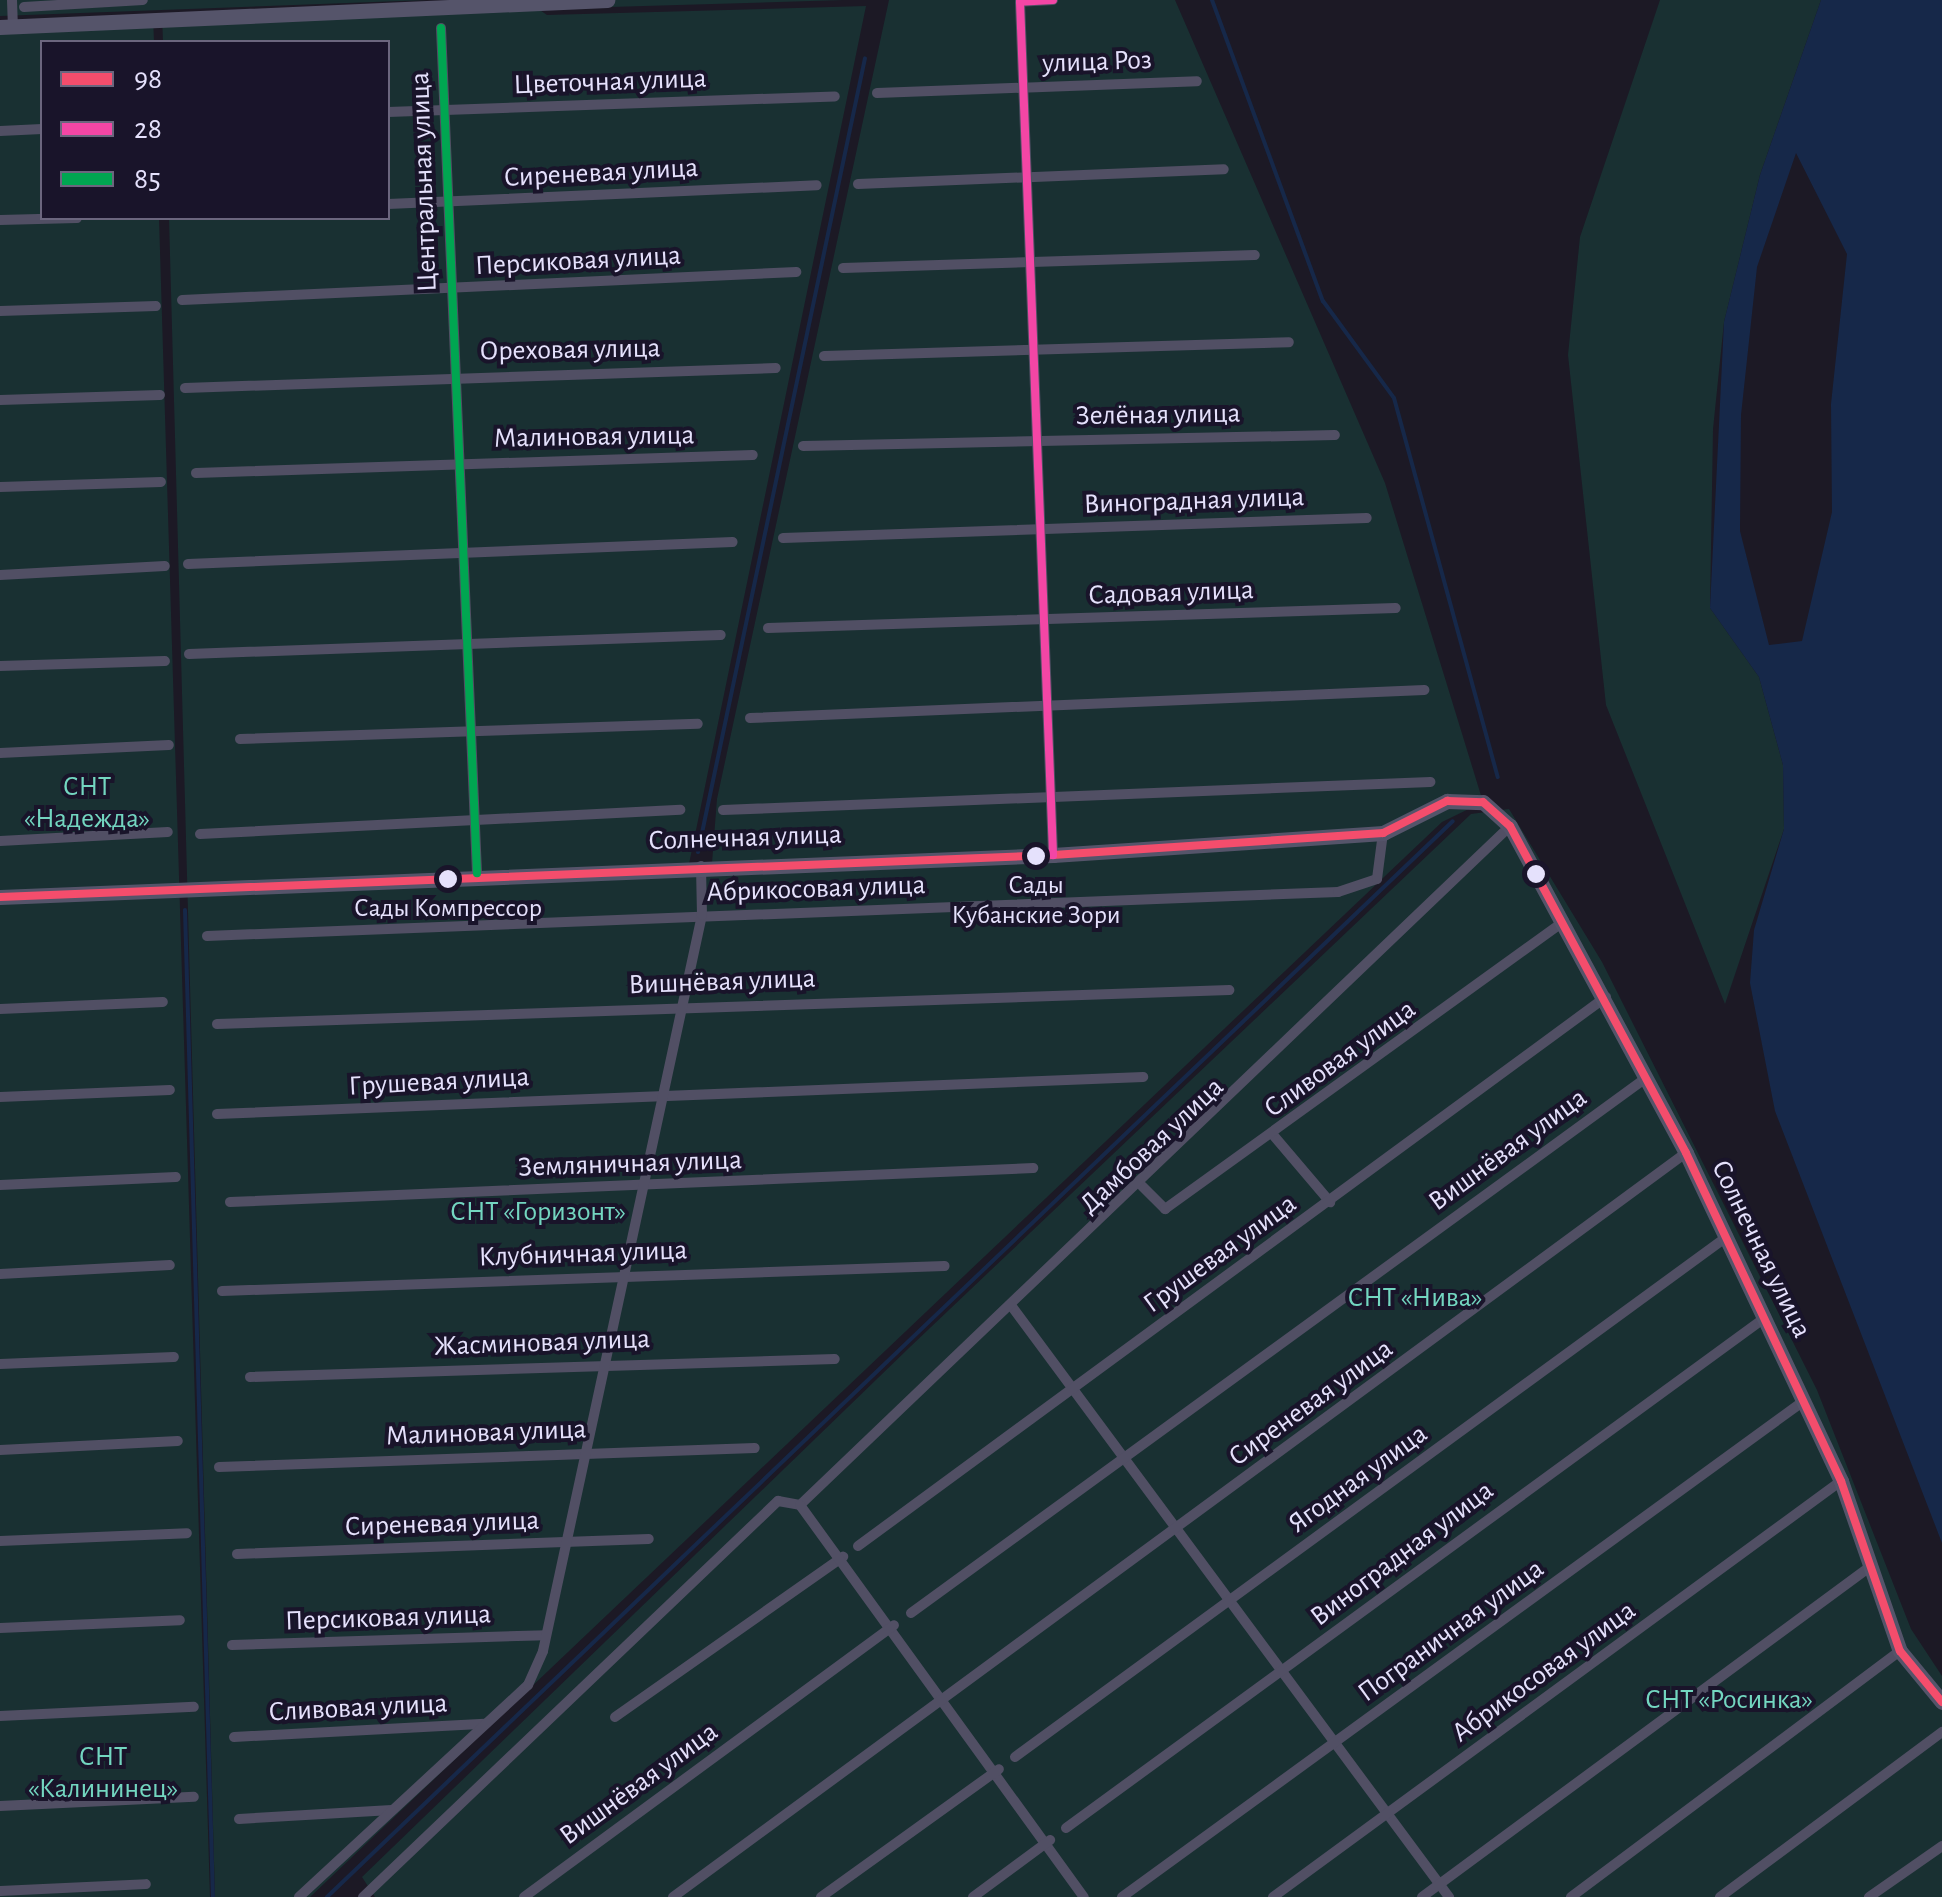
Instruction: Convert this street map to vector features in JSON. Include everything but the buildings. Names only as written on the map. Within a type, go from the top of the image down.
[{"type":"street","points":[[12,0],[7,27],[329,7],[606,0]]},
{"type":"street","points":[[24,7],[143,0]]},
{"type":"street","points":[[1053,0],[1020,2],[1022,174],[1034,353],[1054,794],[1053,855]]},
{"type":"street","name":"Центральная улица","points":[[441,28],[450,290],[467,553],[477,873]]},
{"type":"street","name":"улица Роз","points":[[878,93],[1197,81]]},
{"type":"street","name":"Цветочная улица","points":[[390,112],[835,96]]},
{"type":"street","points":[[0,131],[40,129]]},
{"type":"street","points":[[858,184],[1224,168]]},
{"type":"street","name":"Сиреневая улица","points":[[390,204],[817,186]]},
{"type":"street","points":[[0,220],[40,219]]},
{"type":"street","points":[[843,268],[1026,265],[1255,254]]},
{"type":"street","name":"Персиковая улица","points":[[182,300],[796,272]]},
{"type":"street","points":[[0,310],[156,306]]},
{"type":"street","points":[[824,356],[1034,353],[1288,342]]},
{"type":"street","name":"Ореховая улица","points":[[185,388],[776,368]]},
{"type":"street","points":[[0,400],[160,395]]},
{"type":"street","name":"Зелёная улица","points":[[802,446],[1335,435]]},
{"type":"street","name":"Малиновая улица","points":[[196,474],[753,455]]},
{"type":"street","points":[[0,487],[161,482]]},
{"type":"street","name":"Виноградная улица","points":[[783,538],[1367,518]]},
{"type":"street","points":[[188,564],[733,542]]},
{"type":"street","points":[[0,575],[165,566]]},
{"type":"street","name":"Садовая улица","points":[[768,628],[1396,608]]},
{"type":"street","points":[[189,654],[721,634]]},
{"type":"street","points":[[0,666],[164,661]]},
{"type":"street","points":[[750,718],[1424,690]]},
{"type":"street","points":[[240,738],[698,724]]},
{"type":"street","points":[[0,752],[169,744]]},
{"type":"street","points":[[723,810],[1430,782]]},
{"type":"street","name":"Солнечная улица","points":[[0,897],[701,864],[1053,855],[1383,833],[1447,801],[1483,802],[1510,826],[1606,997],[1686,1153],[1841,1481],[1900,1652],[1942,1702]]},
{"type":"street","points":[[200,834],[680,810]]},
{"type":"street","name":"Дамбовая улица","points":[[800,1505],[1142,1186],[1510,826]]},
{"type":"street","points":[[0,841],[168,832]]},
{"type":"street","name":"Абрикосовая улица","points":[[207,936],[1338,892],[1377,878],[1383,833]]},
{"type":"street","points":[[299,1897],[528,1684],[546,1635],[702,915],[701,864]]},
{"type":"street","name":"Сливовая улица","points":[[1142,1186],[1165,1209],[1274,1136],[1564,921]]},
{"type":"street","name":"Вишнёвая улица","points":[[217,1024],[680,1005],[1229,990]]},
{"type":"street","name":"Грушевая улица","points":[[858,1546],[1606,997]]},
{"type":"street","points":[[0,1009],[163,1002]]},
{"type":"street","name":"Грушевая улица","points":[[217,1114],[1143,1076]]},
{"type":"street","name":"Вишнёвая улица","points":[[911,1613],[1646,1078]]},
{"type":"street","points":[[0,1098],[170,1090]]},
{"type":"street","points":[[1274,1136],[1330,1202]]},
{"type":"street","name":"Сиреневая улица","points":[[673,1897],[1686,1153]]},
{"type":"street","name":"Земляничная улица","points":[[230,1202],[1033,1168]]},
{"type":"street","points":[[0,1185],[176,1177]]},
{"type":"street","name":"Ягодная улица","points":[[1015,1757],[1728,1236]]},
{"type":"street","points":[[0,1274],[170,1265]]},
{"type":"street","name":"Клубничная улица","points":[[222,1291],[625,1274],[945,1266]]},
{"type":"street","points":[[1013,1308],[1448,1897]]},
{"type":"street","name":"Виноградная улица","points":[[1066,1828],[1766,1316]]},
{"type":"street","points":[[0,1364],[174,1357]]},
{"type":"street","name":"Жасминовая улица","points":[[250,1377],[606,1362],[835,1358]]},
{"type":"street","name":"Пограничная улица","points":[[1122,1897],[1805,1400]]},
{"type":"street","points":[[0,1450],[178,1441]]},
{"type":"street","name":"Малиновая улица","points":[[219,1467],[755,1448]]},
{"type":"street","name":"Абрикосовая улица","points":[[1273,1897],[1841,1481]]},
{"type":"street","points":[[364,1897],[760,1514],[778,1501],[800,1505],[842,1558],[1084,1897]]},
{"type":"street","points":[[0,1540],[187,1533]]},
{"type":"street","name":"Сиреневая улица","points":[[237,1554],[648,1538]]},
{"type":"street","points":[[615,1717],[842,1558]]},
{"type":"street","points":[[1422,1897],[1870,1566]]},
{"type":"street","points":[[0,1628],[180,1620]]},
{"type":"street","name":"Вишнёвая улица","points":[[524,1897],[892,1627]]},
{"type":"street","name":"Персиковая улица","points":[[232,1646],[546,1635]]},
{"type":"street","points":[[1571,1897],[1900,1652]]},
{"type":"street","points":[[0,1716],[194,1707]]},
{"type":"street","name":"Сливовая улица","points":[[234,1736],[486,1724]]},
{"type":"street","points":[[1720,1897],[1942,1732]]},
{"type":"street","points":[[821,1897],[997,1770]]},
{"type":"street","points":[[0,1806],[194,1797]]},
{"type":"street","points":[[240,1819],[392,1810]]},
{"type":"street","points":[[973,1897],[1044,1844]]},
{"type":"street","points":[[1869,1897],[1942,1846]]},
{"type":"street","points":[[1,1894],[146,1884]]},
{"type":"green space","points":[[0,0],[427,0],[0,16]]},
{"type":"green space","points":[[609,0],[844,0],[610,7]]},
{"type":"green space","name":"СНТ «Горизонт»","points":[[889,0],[1175,0],[1385,483],[1483,802],[1442,822],[310,1897],[215,1897],[169,220],[390,220],[390,40],[163,40],[162,14],[527,1],[547,15],[866,6],[689,864],[712,863],[717,799]]},
{"type":"green space","points":[[1660,0],[1821,0],[1760,175],[1724,322],[1713,429],[1710,608],[1759,677],[1783,765],[1784,829],[1725,1004],[1606,705],[1568,355],[1580,237]]},
{"type":"green space","name":"СНТ «Калининец»","points":[[153,16],[154,40],[40,40],[40,220],[159,220],[210,1897],[0,1897],[0,23]]},
{"type":"green space","name":"СНТ «Нива»","points":[[1509,809],[1602,962],[1817,1390],[1911,1629],[1942,1676],[1942,1897],[375,1897],[362,1877],[910,1347],[1471,814]]},
{"type":"water","points":[[1821,0],[1942,0],[1942,1543],[1775,1111],[1750,983],[1754,930],[1784,829],[1783,765],[1759,677],[1710,608],[1724,322],[1760,175]],"holes":[[[1796,153],[1847,254],[1831,404],[1832,512],[1802,641],[1769,645],[1740,531],[1741,415],[1757,267]]]},
{"type":"waterway","points":[[1212,0],[1323,301],[1394,398],[1498,777]]},
{"type":"waterway","points":[[698,852],[865,58]]},
{"type":"waterway","points":[[327,1897],[1453,821]]},
{"type":"waterway","points":[[185,910],[213,1897]]},
{"type":"transit line","name":"28","points":[[1053,0],[1020,2],[1053,855]]},
{"type":"transit line","name":"85","points":[[441,28],[477,873]]},
{"type":"transit line","name":"98","points":[[0,897],[1053,855],[1383,833],[1447,801],[1483,802],[1510,826],[1686,1153],[1841,1481],[1900,1651],[1942,1702]]},
{"type":"place","name":"Сады Кубанские Зори","points":[[1036,856]]},
{"type":"place","name":"Сады Компрессор","points":[[448,879]]},
{"type":"park label","name":"СНТ «Надежда»","points":[[87,803]]},
{"type":"park label","name":"СНТ «Росинка»","points":[[1729,1700]]}]
